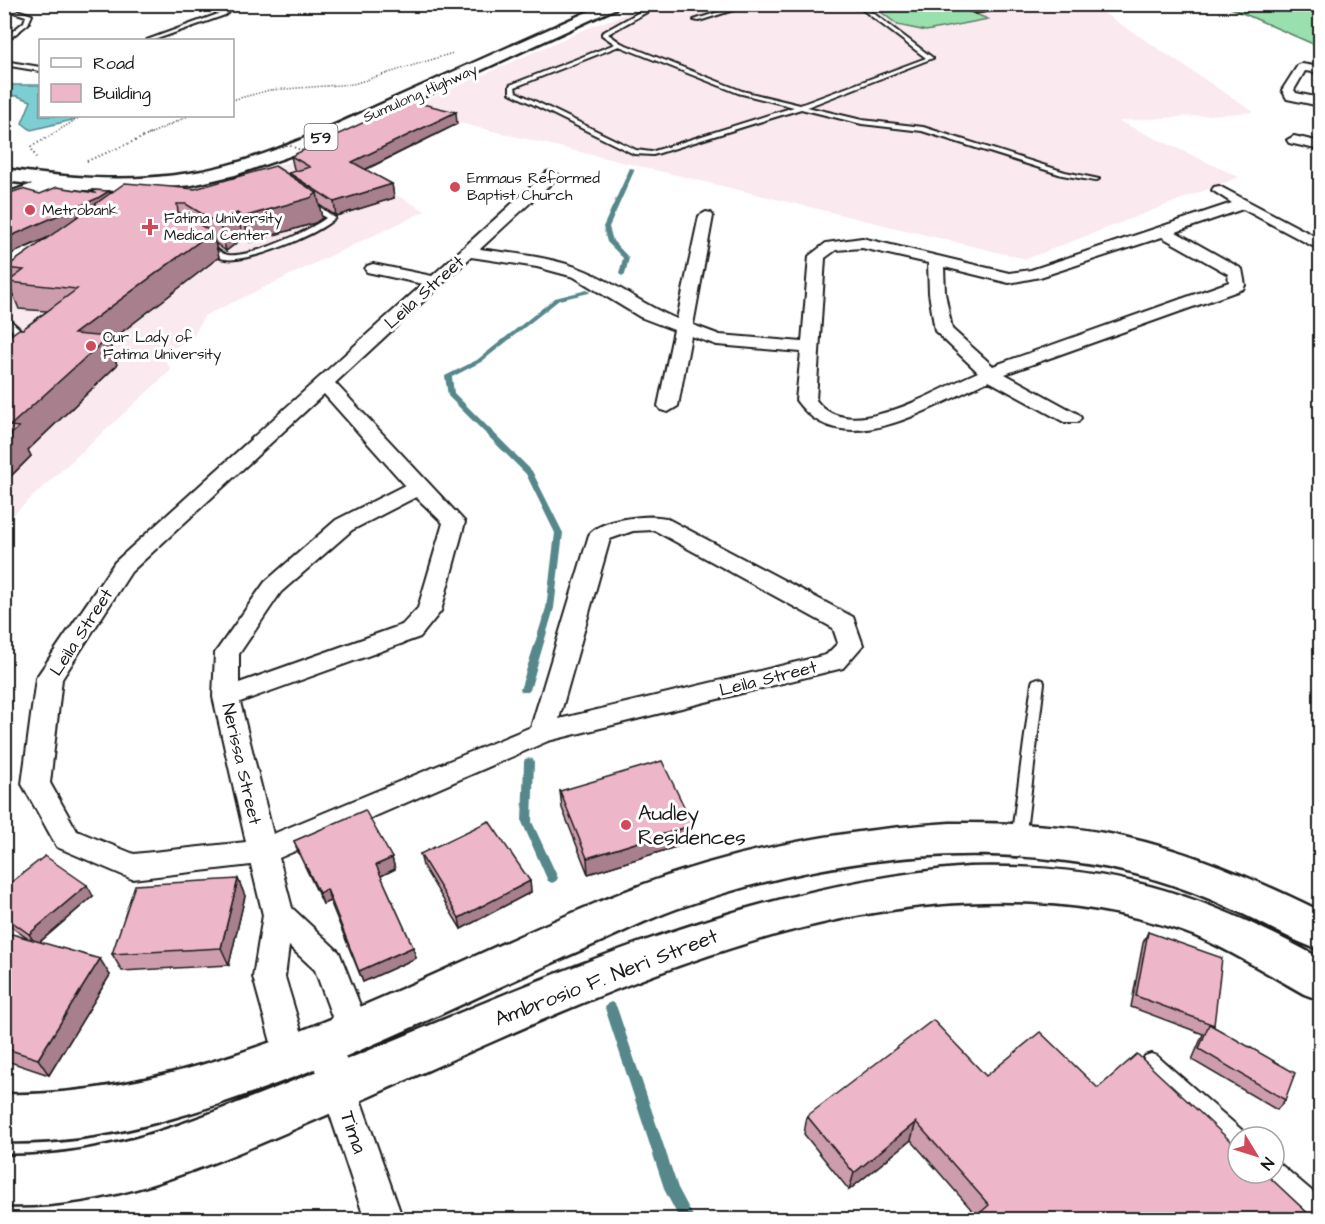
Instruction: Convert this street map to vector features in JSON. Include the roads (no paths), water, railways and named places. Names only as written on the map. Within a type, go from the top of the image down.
[{"type":"street","name":"Sumulong Highway","points":[[4,175],[52,183],[108,188],[162,185],[254,167],[618,4]]},
{"type":"street","points":[[1320,70],[1302,67],[1288,90],[1291,96],[1320,102]]},
{"type":"street","points":[[1294,140],[1320,146]]},
{"type":"street","name":"Leila Street","points":[[542,733],[600,535],[630,524],[658,523],[844,622],[851,645],[834,662],[542,733],[262,852],[132,867],[67,839],[36,784],[49,678],[123,567],[552,175]]},
{"type":"street","points":[[4,189],[27,179]]},
{"type":"street","points":[[4,201],[52,183]]},
{"type":"street","points":[[1219,190],[1320,245]]},
{"type":"street","points":[[1164,231],[1236,272],[1237,285],[991,374],[883,420],[851,423],[828,422],[813,413],[806,400],[812,348],[813,287],[817,256],[832,246],[862,243],[936,263],[1009,278],[1034,274],[1244,204]]},
{"type":"street","points":[[668,406],[706,216]]},
{"type":"street","points":[[468,252],[539,262],[580,274],[619,295],[646,314],[684,330],[717,340],[812,348]]},
{"type":"street","points":[[936,263],[937,293],[944,331],[991,374],[1071,418]]},
{"type":"street","points":[[373,269],[435,281]]},
{"type":"street","points":[[226,698],[411,631],[429,611],[454,522],[418,488],[324,382]]},
{"type":"street","name":"Nerissa Street","points":[[279,915],[226,698],[227,652],[273,587],[344,525],[418,488]]},
{"type":"street","points":[[4,1118],[83,1116],[158,1100],[323,1045],[512,959],[669,893],[796,857],[907,841],[994,838],[1123,853],[1204,877],[1247,894],[1320,931]]},
{"type":"street","name":"Ambrosio F. Neri Street","points":[[4,1181],[68,1179],[165,1156],[339,1086],[517,1009],[684,944],[814,907],[930,887],[1007,883],[1067,887],[1128,898],[1215,925],[1320,980]]},
{"type":"street","points":[[279,915],[269,977],[323,1045]]},
{"type":"street","points":[[279,915],[328,962],[323,1045]]},
{"type":"street","name":"Tima","points":[[323,1045],[384,1220]]},
{"type":"lane","points":[[153,39],[223,14],[238,4]]},
{"type":"lane","points":[[659,4],[604,34],[619,44],[740,92],[862,122],[932,131],[1064,174],[1095,179]]},
{"type":"lane","points":[[698,20],[750,4]]},
{"type":"lane","points":[[619,44],[512,86],[513,93],[634,152],[651,154],[798,108],[930,58],[857,4]]},
{"type":"lane","points":[[4,7],[29,15],[26,23],[4,41]]},
{"type":"lane","points":[[4,63],[39,69]]},
{"type":"lane","points":[[145,195],[162,185]]},
{"type":"lane","points":[[198,239],[225,257],[253,253],[320,228],[331,218],[297,195]]},
{"type":"lane","points":[[4,299],[33,276]]},
{"type":"lane","points":[[4,317],[18,331],[4,356]]},
{"type":"lane","points":[[1018,840],[1038,683]]},
{"type":"lane","points":[[1151,1062],[1226,1128]]},
{"type":"lane","points":[[1286,1180],[1320,1210]]},
{"type":"water","points":[[5,85],[39,85],[39,117],[77,117],[31,130],[22,123],[31,101],[5,95]]},
{"type":"waterway","points":[[622,274],[626,258],[610,242],[606,227],[632,169]]},
{"type":"waterway","points":[[525,690],[550,608],[559,533],[529,473],[451,394],[448,376],[479,361],[557,299],[587,292]]},
{"type":"waterway","points":[[529,762],[527,822],[552,878]]},
{"type":"waterway","points":[[611,1008],[672,1191],[688,1220]]},
{"type":"place","name":"Emmaus Reformed Baptist Church","points":[[455,187]]},
{"type":"place","name":"Metrobank","points":[[30,210]]},
{"type":"place","name":"Fatima University Medical Center","points":[[150,227]]},
{"type":"place","name":"Our Lady of Fatima University","points":[[91,346]]},
{"type":"place","name":"Audley Residences","points":[[626,825]]}]
